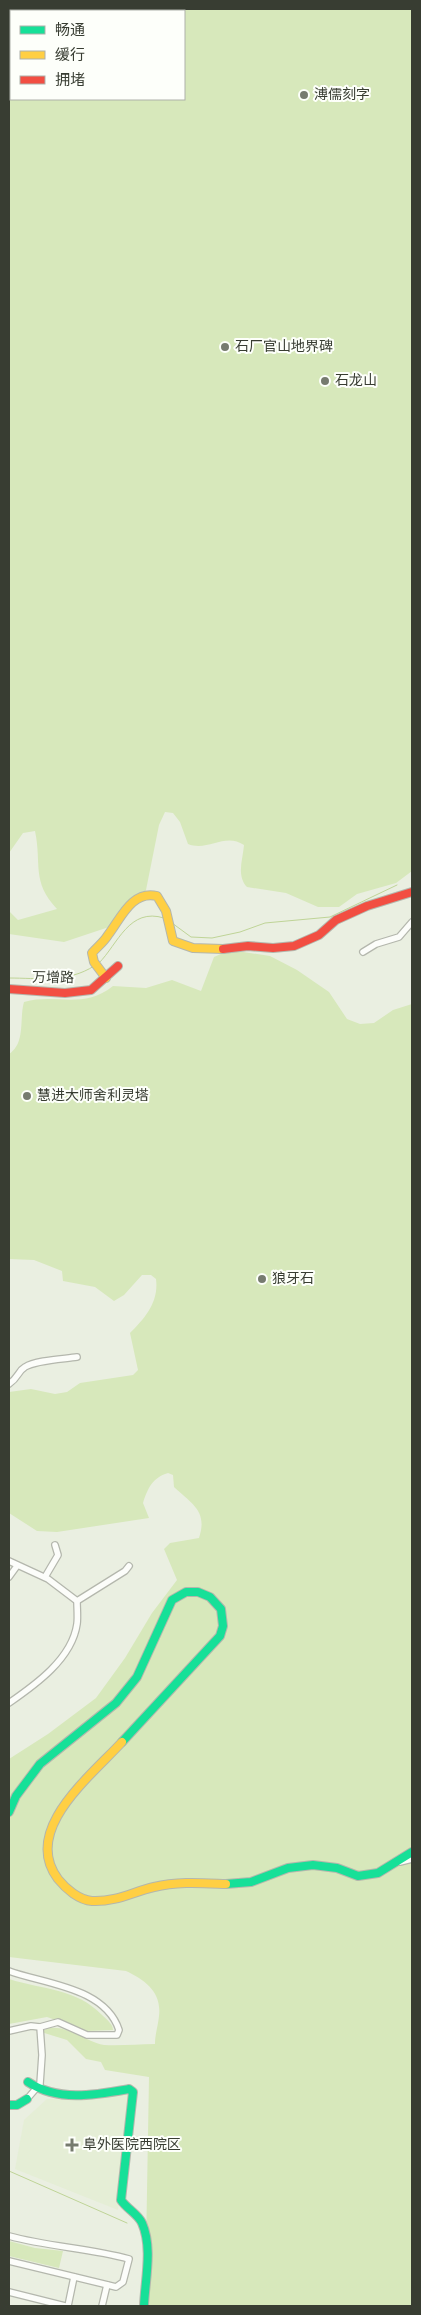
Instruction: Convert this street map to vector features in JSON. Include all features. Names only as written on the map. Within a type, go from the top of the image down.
[{"type":"street","points":[[106,978],[94,962],[92,953],[103,942],[135,899],[150,894],[157,896],[164,906],[173,941],[194,948],[225,949],[248,946],[273,948],[294,946],[319,935],[336,920],[367,906],[412,892]]},
{"type":"street","points":[[364,952],[376,944],[399,938],[412,922]]},
{"type":"street","name":"万增路","points":[[9,989],[75,992],[90,990],[118,966]]},
{"type":"street","points":[[9,1384],[17,1378],[20,1370],[28,1365],[77,1357]]},
{"type":"street","points":[[45,1577],[58,1555],[55,1545]]},
{"type":"street","points":[[9,1561],[45,1577],[76,1601],[77,1623],[74,1636],[66,1651],[39,1681],[9,1703]]},
{"type":"street","points":[[9,1577],[17,1566]]},
{"type":"street","points":[[76,1601],[125,1571],[129,1566]]},
{"type":"street","points":[[9,1812],[16,1796],[40,1764],[116,1703],[137,1677],[172,1600],[182,1593],[192,1590],[205,1594],[221,1609],[223,1626],[220,1636],[57,1813],[47,1837],[50,1868],[67,1890],[90,1901],[118,1900],[153,1887],[179,1882],[227,1884],[251,1882],[288,1868],[313,1865],[336,1868],[358,1876],[378,1873],[412,1852]]},
{"type":"street","points":[[398,1862],[412,1859]]},
{"type":"street","points":[[9,1970],[65,1985],[90,1998],[117,2022],[119,2030],[117,2036],[87,2034],[58,2022],[40,2027],[31,2026],[9,2031]]},
{"type":"street","points":[[9,2105],[17,2105],[27,2099],[40,2084],[42,2055],[40,2027]]},
{"type":"street","points":[[28,2082],[37,2088],[67,2096],[129,2089],[133,2092],[121,2200],[140,2220],[144,2228],[147,2251],[144,2306]]},
{"type":"street","points":[[9,2236],[34,2243],[101,2251],[129,2259],[120,2286],[107,2285],[9,2261]]},
{"type":"street","points":[[9,2292],[66,2306],[74,2277]]},
{"type":"street","points":[[102,2306],[107,2285]]},
{"type":"shaded area","name":"阜外医院西院区","points":[[127,2094],[130,2100],[118,2210],[15,2169],[24,2120],[47,2099]]},
{"type":"green space","points":[[9,9],[412,9],[412,871],[396,883],[357,894],[339,907],[318,907],[286,893],[247,887],[241,872],[244,845],[230,840],[203,846],[188,844],[180,822],[173,813],[165,812],[159,825],[146,890],[131,910],[112,926],[64,942],[9,934],[9,911],[18,920],[57,909],[49,899],[40,881],[35,831],[23,833],[9,853]]},
{"type":"green space","points":[[237,951],[270,956],[297,970],[329,992],[347,1019],[360,1024],[374,1023],[393,1010],[412,1004],[412,2306],[145,2306],[149,2077],[105,2070],[101,2062],[86,2059],[67,2040],[41,2032],[48,2028],[64,2029],[104,2045],[155,2044],[159,2016],[158,2000],[146,1983],[126,1971],[9,1957],[9,1759],[48,1734],[96,1698],[125,1658],[152,1613],[177,1580],[164,1549],[170,1543],[199,1538],[201,1521],[197,1509],[174,1487],[173,1475],[168,1473],[154,1481],[147,1493],[143,1503],[149,1518],[57,1532],[37,1531],[9,1513],[9,1392],[31,1389],[55,1394],[67,1392],[80,1383],[133,1375],[138,1370],[130,1333],[150,1309],[155,1295],[156,1279],[151,1275],[142,1275],[124,1295],[114,1301],[95,1287],[63,1281],[62,1271],[34,1260],[9,1259],[9,1054],[18,1043],[20,1037],[24,1002],[47,999],[80,999],[102,993],[113,986],[146,988],[172,980],[201,991],[214,957],[223,953]]},
{"type":"green space","points":[[9,1979],[58,1991],[81,2000],[92,2006],[108,2020],[113,2030],[87,2031],[47,2017],[9,2024]]},
{"type":"green space","points":[[9,2241],[35,2248],[63,2251],[59,2268],[9,2256]]},
{"type":"waterway","points":[[172,923],[191,937],[212,938],[240,932],[265,923],[330,917],[397,885]]},
{"type":"waterway","points":[[99,963],[133,922],[152,916],[164,918]]},
{"type":"waterway","points":[[9,978],[42,979],[63,977],[74,975],[94,966]]},
{"type":"waterway","points":[[9,2171],[127,2223]]},
{"type":"traffic: fast","points":[[9,1812],[16,1796],[40,1764],[116,1703],[137,1677],[172,1600],[186,1592],[198,1592],[210,1597],[221,1609],[223,1626],[220,1636],[122,1742]]},
{"type":"traffic: fast","points":[[226,1884],[251,1882],[288,1868],[313,1865],[337,1868],[358,1876],[378,1873],[412,1852]]},
{"type":"traffic: fast","points":[[28,2082],[40,2088],[64,2095],[90,2095],[129,2089],[133,2092],[121,2200],[140,2220],[145,2233],[148,2264],[144,2306]]},
{"type":"traffic: fast","points":[[9,2105],[17,2105],[27,2099]]},
{"type":"traffic: slow","points":[[106,978],[94,962],[92,953],[105,940],[128,907],[134,901],[148,895],[157,896],[166,911],[173,941],[193,948],[223,949]]},
{"type":"traffic: slow","points":[[122,1742],[78,1787],[64,1805],[54,1823],[48,1842],[49,1860],[58,1879],[65,1887],[82,1899],[92,1901],[117,1898],[163,1885],[190,1883],[226,1884]]},
{"type":"traffic: jam","points":[[223,949],[248,946],[273,948],[294,946],[319,935],[336,920],[367,906],[412,892]]},
{"type":"traffic: jam","points":[[9,989],[65,993],[91,990],[118,966]]},
{"type":"place","name":"溥儒刻字","points":[[304,95]]},
{"type":"place","name":"石厂官山地界碑","points":[[225,347]]},
{"type":"place","name":"石龙山","points":[[325,381]]},
{"type":"place","name":"慧进大师舍利灵塔","points":[[27,1096]]},
{"type":"place","name":"狼牙石","points":[[262,1279]]},
{"type":"place","name":"阜外医院西院区","points":[[72,2145]]}]
